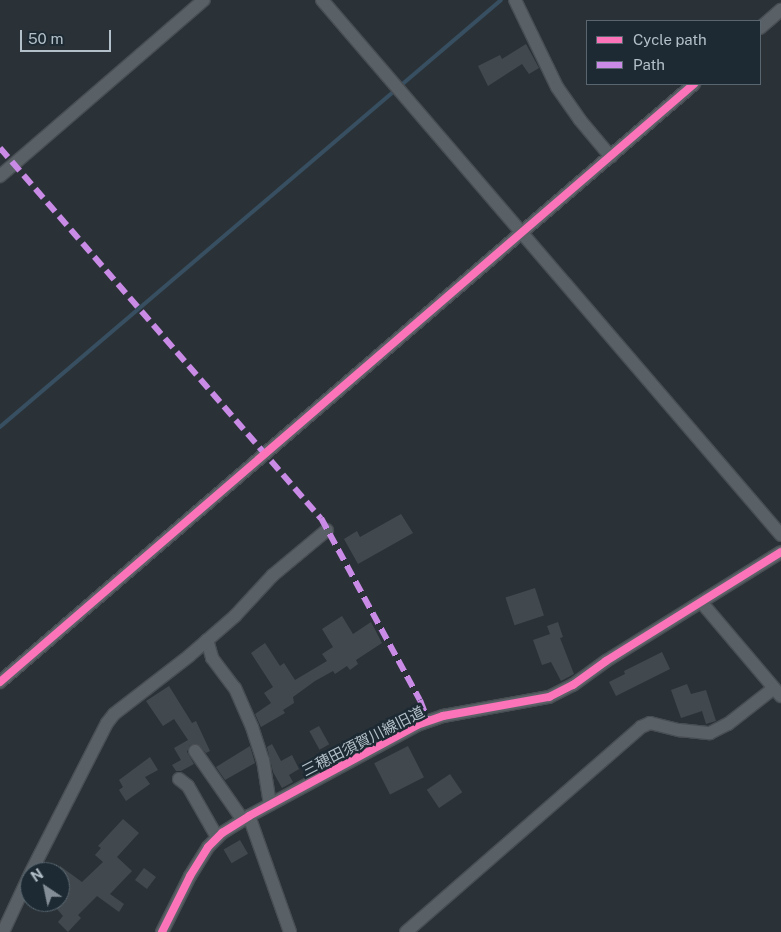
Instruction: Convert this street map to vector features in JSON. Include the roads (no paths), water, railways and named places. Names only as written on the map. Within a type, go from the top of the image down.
[{"type":"street","points":[[0,176],[204,0]]},
{"type":"street","points":[[322,0],[781,535]]},
{"type":"street","points":[[515,0],[557,87],[580,120],[611,156]]},
{"type":"street","points":[[761,27],[781,10]]},
{"type":"street","points":[[0,682],[693,85]]},
{"type":"street","points":[[36,862],[107,723],[114,714],[235,616],[273,575],[327,530]]},
{"type":"street","name":"三穂田須賀川線旧道","points":[[162,932],[200,859],[217,837],[246,818],[422,723],[444,716],[548,697],[573,685],[606,661],[702,603],[781,552]]},
{"type":"street","points":[[410,931],[641,727],[650,723],[688,732],[710,734],[777,692],[702,603]]},
{"type":"street","points":[[207,640],[212,658],[235,688],[252,727],[263,760],[270,804]]},
{"type":"street","points":[[195,751],[246,818],[290,932]]},
{"type":"street","points":[[179,779],[188,786],[217,837]]},
{"type":"street","points":[[3,932],[20,895]]},
{"type":"waterway","points":[[0,427],[501,0]]}]
